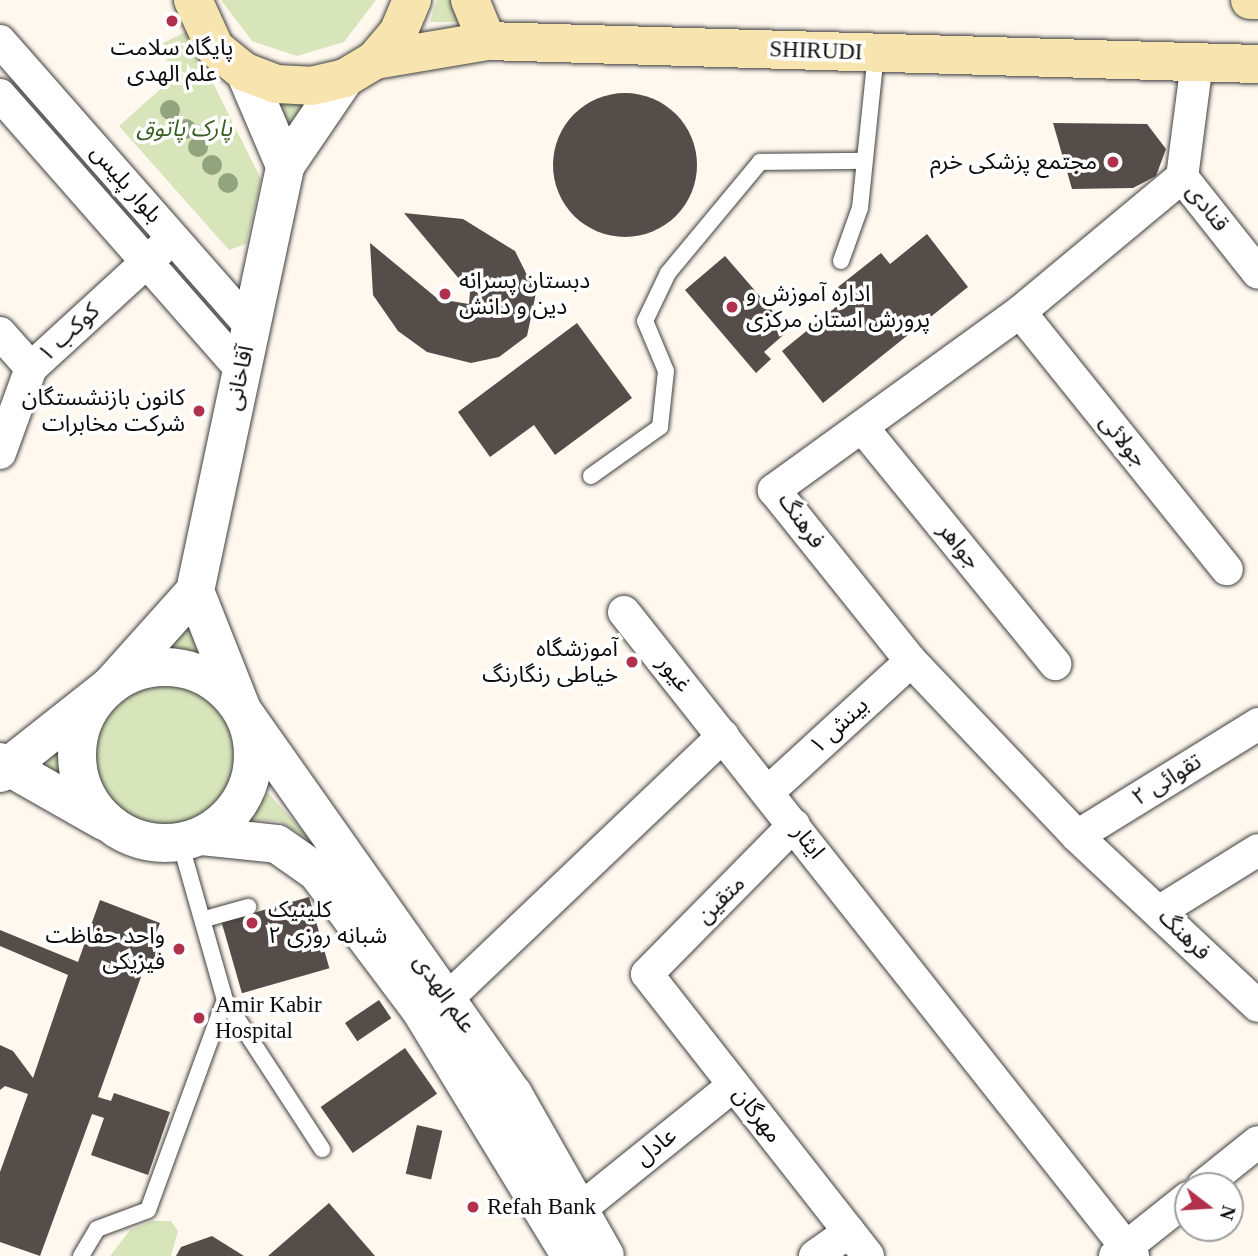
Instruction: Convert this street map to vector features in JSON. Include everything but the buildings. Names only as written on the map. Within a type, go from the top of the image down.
[{"type":"main road","points":[[193,0],[215,48],[245,72]]},
{"type":"main road","points":[[360,69],[398,33],[412,0]]},
{"type":"main road","points":[[470,0],[487,41]]},
{"type":"main road","points":[[1250,0],[1258,0]]},
{"type":"main road","name":"SHIRUDI","points":[[245,72],[299,86],[360,69],[487,41],[1258,64]]},
{"type":"street","name":"بلوار پلیس","points":[[0,41],[251,327]]},
{"type":"street","points":[[1182,177],[1197,62]]},
{"type":"street","points":[[245,72],[285,166],[360,69]]},
{"type":"street","name":"بلوار پلیس","points":[[0,95],[242,370]]},
{"type":"street","name":"آقاخانی","points":[[195,591],[285,166]]},
{"type":"street","name":"قنادی","points":[[1182,177],[1258,273]]},
{"type":"street","name":"فرهنگ","points":[[1182,177],[1020,312],[775,491],[911,661],[1077,836],[1160,911],[1258,1006]]},
{"type":"street","name":"کوکب ۱","points":[[0,453],[31,368],[174,239]]},
{"type":"street","name":"جولائی","points":[[1020,312],[1227,569]]},
{"type":"street","points":[[0,333],[31,368]]},
{"type":"street","name":"جواهر","points":[[862,427],[1055,664]]},
{"type":"street","points":[[109,824],[92,804],[77,754],[93,704],[111,685],[195,591],[242,710],[252,737],[250,776],[226,819],[191,839],[143,840],[109,824],[2,767],[111,685],[147,669],[196,671],[223,687],[242,710]]},
{"type":"street","name":"غیور","points":[[624,612],[723,736]]},
{"type":"street","name":"بینش ۱","points":[[768,792],[911,661]]},
{"type":"street","name":"علم الهدی","points":[[242,710],[448,998],[605,1256]]},
{"type":"street","name":"تقوائی ۲","points":[[1077,836],[1258,723]]},
{"type":"street","points":[[448,998],[723,736]]},
{"type":"street","name":"ایثار","points":[[723,736],[1126,1252]]},
{"type":"street","name":"متقین","points":[[647,974],[794,825]]},
{"type":"street","name":"علم الهدی","points":[[191,839],[277,844],[317,872],[458,1067],[571,1256]]},
{"type":"street","points":[[1160,911],[1258,850]]},
{"type":"street","name":"مهرگان","points":[[647,974],[858,1244]]},
{"type":"street","name":"عادل","points":[[579,1210],[734,1085]]},
{"type":"street","points":[[1220,1172],[1258,1142]]},
{"type":"street","points":[[1126,1252],[1174,1210]]},
{"type":"street","points":[[815,1256],[858,1244]]},
{"type":"lane","points":[[841,261],[860,208],[862,161],[876,53]]},
{"type":"lane","points":[[591,476],[660,427],[666,371],[645,321],[668,273],[760,162],[862,161]]},
{"type":"lane","points":[[191,839],[205,919],[225,1000],[322,1149]]},
{"type":"lane","points":[[205,919],[248,907]]},
{"type":"lane","points":[[81,1256],[97,1229],[148,1210],[225,1000]]},
{"type":"green space","points":[[221,0],[376,0],[344,42],[297,56],[252,41]]},
{"type":"green space","points":[[437,0],[455,0],[459,22],[430,22]]},
{"type":"green space","name":"پارک پاتوق","points":[[187,31],[261,179],[246,244],[229,250],[119,126],[175,76],[159,45]]},
{"type":"green space","points":[[274,97],[318,99],[288,145]]},
{"type":"green space","points":[[189,621],[198,659],[167,652]]},
{"type":"green space","points":[[165,686],[191,691],[214,706],[229,729],[234,755],[229,781],[214,804],[191,819],[165,824],[139,819],[116,804],[101,781],[96,755],[101,729],[116,706],[139,691]]},
{"type":"green space","points":[[64,744],[71,789],[46,768],[51,751]]},
{"type":"green space","points":[[268,793],[313,842],[279,821],[246,820]]},
{"type":"green space","points":[[152,1221],[171,1221],[178,1231],[171,1256],[110,1256],[130,1230]]},
{"type":"place","name":"پایگاه سلامت علم الهدی","points":[[172,21]]},
{"type":"place","name":"مجتمع پزشکی خرم","points":[[1113,162]]},
{"type":"place","name":"دبستان پسرانه دین و دانش","points":[[445,294]]},
{"type":"place","name":"اداره آموزش و پرورش استان مرکزی","points":[[732,307]]},
{"type":"place","name":"کانون بازنشستگان شرکت مخابرات","points":[[199,411]]},
{"type":"place","name":"آموزشگاه خیاطی رنگارنگ","points":[[632,662]]},
{"type":"place","name":"کلینیک شبانه روزی ۲","points":[[252,923]]},
{"type":"place","name":"واحد حفاظت فیزیکی","points":[[179,949]]},
{"type":"place","name":"Amir Kabir Hospital","points":[[199,1018]]},
{"type":"place","name":"Refah Bank","points":[[473,1207]]}]
